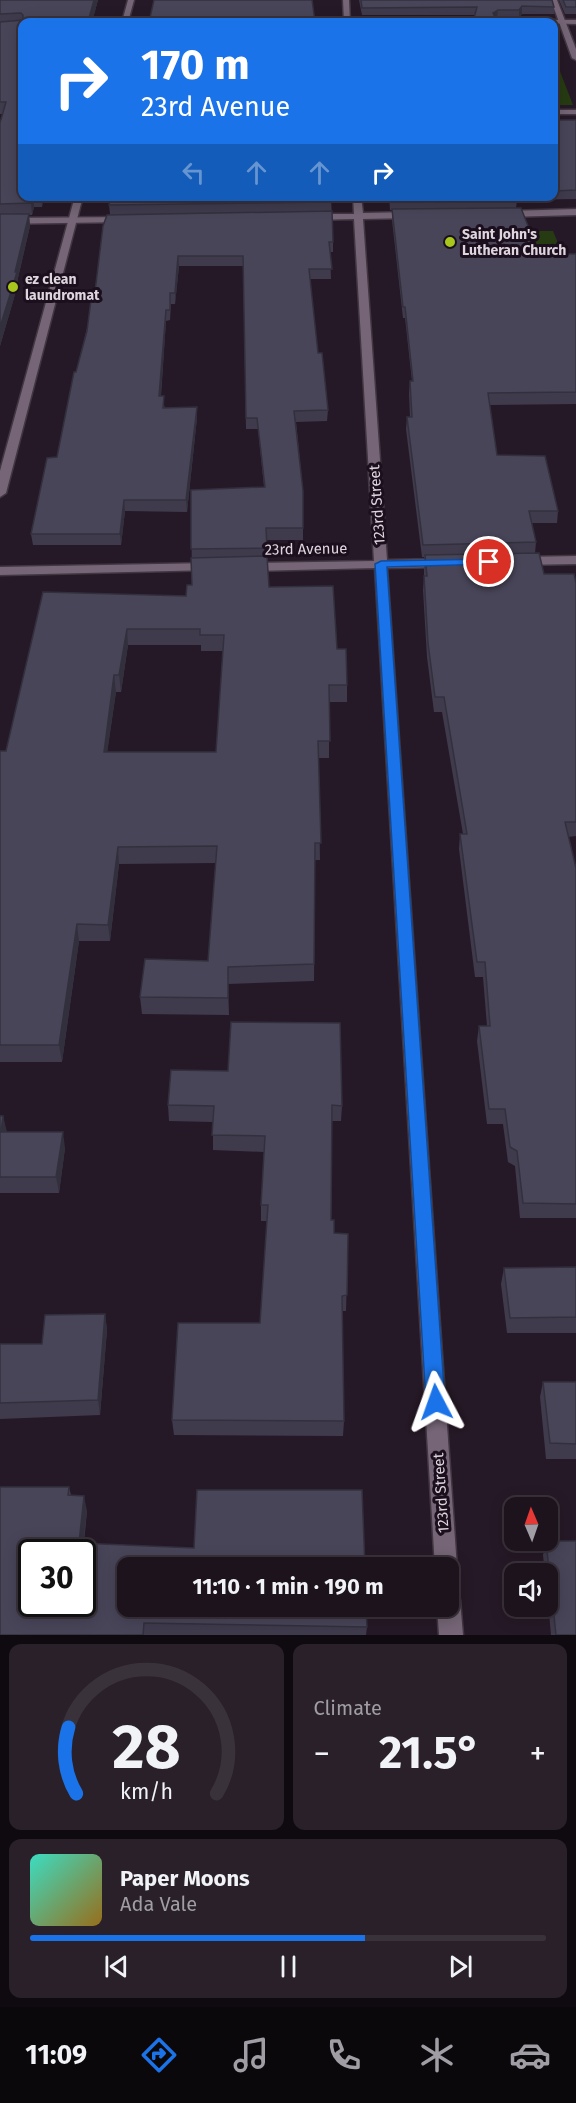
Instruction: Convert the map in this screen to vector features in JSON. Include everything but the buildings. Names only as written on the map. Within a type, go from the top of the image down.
[{"type":"street","points":[[126,18],[131,0]]},
{"type":"street","points":[[346,0],[347,18]]},
{"type":"street","points":[[554,0],[576,58]]},
{"type":"street","points":[[558,22],[576,22]]},
{"type":"street","points":[[558,112],[576,112]]},
{"type":"street","points":[[0,493],[78,201]]},
{"type":"street","name":"123rd Street","points":[[358,201],[445,1557]]},
{"type":"street","points":[[495,214],[576,212]]},
{"type":"street","points":[[299,217],[426,215]]},
{"type":"street","points":[[0,221],[135,219]]},
{"type":"street","points":[[507,562],[576,560]]},
{"type":"street","name":"23rd Avenue","points":[[0,572],[461,562]]},
{"type":"street","points":[[449,1617],[451,1635]]},
{"type":"green space","points":[[558,66],[573,105],[558,105]]},
{"type":"green space","points":[[523,231],[553,231],[560,248],[530,248]]},
{"type":"place","name":"Saint John's Lutheran Church","points":[[450,242]]},
{"type":"place","name":"ez clean laundromat","points":[[13,287]]},
{"type":"route","points":[[436,1402],[381,564],[489,562]]}]
